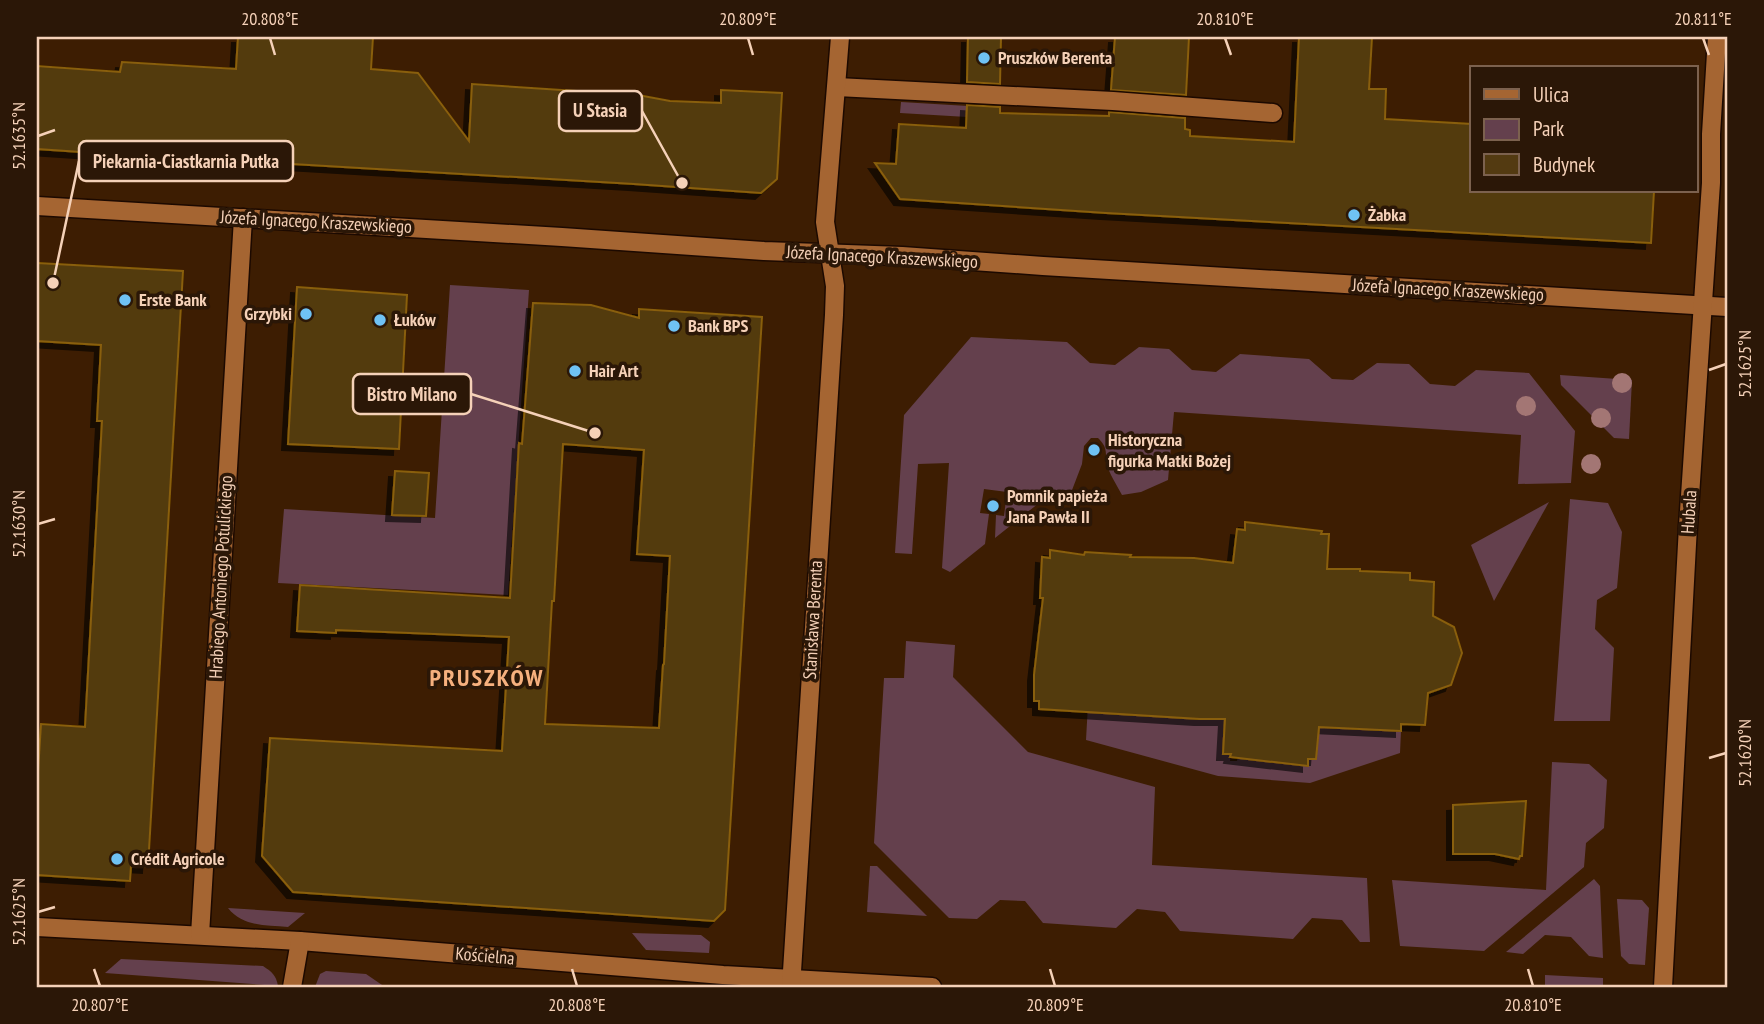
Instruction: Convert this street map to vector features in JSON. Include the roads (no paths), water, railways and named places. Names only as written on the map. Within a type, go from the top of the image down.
[{"type":"street","name":"Stanisława Berenta","points":[[791,983],[834,315],[835,286],[825,222],[840,37]]},
{"type":"street","name":"Hubala","points":[[1663,987],[1711,183],[1717,37]]},
{"type":"street","points":[[837,87],[1113,101],[1273,113]]},
{"type":"street","name":"Józefa Ignacego Kraszewskiego","points":[[37,206],[1727,307]]},
{"type":"street","name":"Hrabiego Antoniego Potulickiego","points":[[200,935],[243,218]]},
{"type":"street","name":"Kościelna","points":[[37,927],[300,941],[791,983],[932,987]]},
{"type":"street","points":[[292,987],[300,941]]},
{"type":"place","name":"Pruszków Berenta","points":[[984,58]]},
{"type":"place","name":"U Stasia","points":[[682,183]]},
{"type":"place","name":"Żabka","points":[[1354,215]]},
{"type":"place","name":"Piekarnia-Ciastkarnia Putka","points":[[53,283]]},
{"type":"place","name":"Erste Bank","points":[[125,300]]},
{"type":"place","name":"Grzybki","points":[[306,314]]},
{"type":"place","name":"Łuków","points":[[380,320]]},
{"type":"place","name":"Bank BPS","points":[[674,326]]},
{"type":"place","name":"Hair Art","points":[[575,371]]},
{"type":"place","name":"Bistro Milano","points":[[595,433]]},
{"type":"place","name":"Historyczna figurka Matki Bożej","points":[[1094,450]]},
{"type":"place","name":"Pomnik papieża Jana Pawła II","points":[[993,506]]},
{"type":"place","name":"Crédit Agricole","points":[[117,859]]},
{"type":"district","name":"PRUSZKÓW","points":[[487,678]]}]
